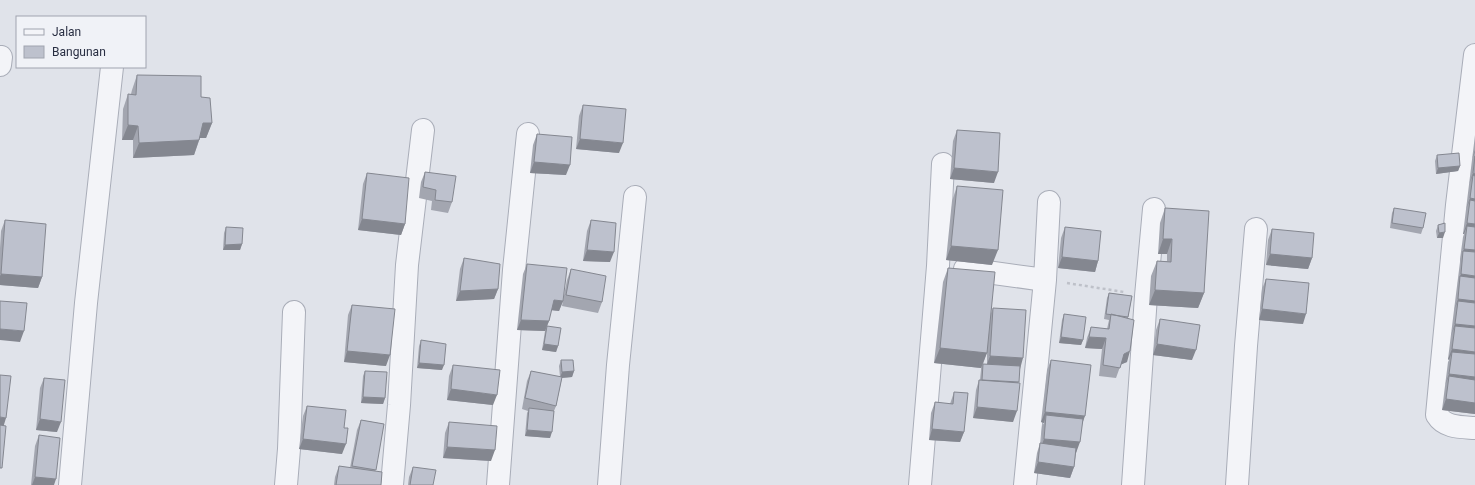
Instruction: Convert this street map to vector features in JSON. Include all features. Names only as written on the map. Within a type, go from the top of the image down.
[{"type":"street","points":[[1475,55],[1457,205],[1437,415],[1441,421],[1451,426],[1475,428]]},
{"type":"street","points":[[70,485],[86,303],[112,68]]},
{"type":"street","points":[[392,485],[399,405],[407,265],[423,130]]},
{"type":"street","points":[[498,485],[514,278],[528,134]]},
{"type":"street","points":[[920,485],[938,266],[943,164]]},
{"type":"street","points":[[609,485],[618,365],[635,197]]},
{"type":"street","points":[[1025,485],[1045,280],[1049,202]]},
{"type":"street","points":[[1134,485],[1146,296],[1154,209]]},
{"type":"street","points":[[1237,485],[1246,346],[1256,229]]},
{"type":"street","points":[[938,266],[1045,280]]},
{"type":"street","points":[[286,485],[289,449],[294,312]]},
{"type":"path","points":[[1045,280],[1146,296]]},
{"type":"building","points":[[137,75],[201,76],[201,97],[210,98],[212,123],[203,123],[199,140],[139,143],[138,126],[128,125],[128,94],[136,95]]},
{"type":"building","points":[[583,105],[626,109],[623,143],[580,139]]},
{"type":"building","points":[[957,130],[1000,133],[998,172],[954,168]]},
{"type":"building","points":[[537,134],[572,137],[570,165],[534,162]]},
{"type":"building","points":[[1459,153],[1460,166],[1438,168],[1437,155]]},
{"type":"building","points":[[1475,156],[1475,174],[1473,173]]},
{"type":"building","points":[[425,172],[456,176],[452,202],[435,200],[436,190],[423,187]]},
{"type":"building","points":[[367,173],[409,178],[405,224],[362,219]]},
{"type":"building","points":[[1473,175],[1475,176],[1475,199],[1470,198]]},
{"type":"building","points":[[957,186],[1003,190],[998,250],[951,246]]},
{"type":"building","points":[[1470,200],[1475,201],[1475,224],[1467,223]]},
{"type":"building","points":[[1165,208],[1209,211],[1204,293],[1155,290],[1157,261],[1171,262],[1172,239],[1163,239]]},
{"type":"building","points":[[1394,208],[1426,213],[1423,228],[1392,223]]},
{"type":"building","points":[[5,220],[46,224],[42,277],[1,274]]},
{"type":"building","points":[[591,220],[616,223],[614,252],[587,250]]},
{"type":"building","points":[[1445,223],[1445,232],[1439,233],[1438,225]]},
{"type":"building","points":[[1467,226],[1475,227],[1475,250],[1464,249]]},
{"type":"building","points":[[226,227],[243,228],[242,244],[225,245]]},
{"type":"building","points":[[1065,227],[1101,231],[1098,261],[1062,257]]},
{"type":"building","points":[[1272,229],[1314,233],[1312,258],[1270,254]]},
{"type":"building","points":[[1463,251],[1475,252],[1475,276],[1461,274]]},
{"type":"building","points":[[464,258],[500,264],[498,289],[460,291]]},
{"type":"building","points":[[527,264],[567,268],[563,301],[554,300],[549,321],[521,320]]},
{"type":"building","points":[[948,268],[995,272],[987,353],[940,348]]},
{"type":"building","points":[[571,269],[606,276],[602,302],[566,295]]},
{"type":"building","points":[[1460,276],[1475,278],[1475,301],[1458,299]]},
{"type":"building","points":[[1266,279],[1309,283],[1306,314],[1262,309]]},
{"type":"building","points":[[1109,293],[1132,296],[1128,317],[1106,314]]},
{"type":"building","points":[[0,301],[27,303],[24,331],[0,329]]},
{"type":"building","points":[[1458,301],[1475,303],[1475,326],[1455,324]]},
{"type":"building","points":[[352,305],[395,309],[390,355],[347,351]]},
{"type":"building","points":[[993,308],[1026,310],[1023,358],[990,356]]},
{"type":"building","points":[[1064,314],[1086,317],[1083,340],[1061,337]]},
{"type":"building","points":[[1111,314],[1134,320],[1130,351],[1124,354],[1120,368],[1103,365],[1106,338],[1089,337],[1091,327],[1109,329]]},
{"type":"building","points":[[1160,319],[1200,325],[1196,350],[1157,344]]},
{"type":"building","points":[[547,326],[561,328],[558,346],[544,344]]},
{"type":"building","points":[[1455,326],[1475,328],[1475,352],[1452,349]]},
{"type":"building","points":[[421,340],[446,344],[444,365],[419,363]]},
{"type":"building","points":[[1452,352],[1475,354],[1475,377],[1449,374]]},
{"type":"building","points":[[561,360],[573,360],[574,371],[562,372]]},
{"type":"building","points":[[1051,360],[1091,365],[1085,416],[1045,412]]},
{"type":"building","points":[[983,364],[1020,366],[1019,382],[982,380]]},
{"type":"building","points":[[453,365],[500,370],[497,395],[451,389]]},
{"type":"building","points":[[365,371],[387,372],[385,398],[363,397]]},
{"type":"building","points":[[531,371],[562,377],[556,406],[525,398]]},
{"type":"building","points":[[0,375],[11,376],[6,418],[0,417]]},
{"type":"building","points":[[1449,376],[1475,380],[1475,403],[1446,399]]},
{"type":"building","points":[[44,378],[65,380],[61,422],[40,419]]},
{"type":"building","points":[[979,380],[1020,383],[1017,411],[977,407]]},
{"type":"building","points":[[954,392],[968,393],[964,432],[932,429],[935,402],[953,404]]},
{"type":"building","points":[[307,406],[346,410],[344,428],[348,428],[346,444],[303,439]]},
{"type":"building","points":[[529,408],[554,411],[552,432],[527,430]]},
{"type":"building","points":[[1046,415],[1083,419],[1080,442],[1044,439]]},
{"type":"building","points":[[361,420],[384,424],[376,470],[352,466]]},
{"type":"building","points":[[449,422],[497,426],[495,450],[447,447]]},
{"type":"building","points":[[0,425],[6,426],[2,468],[0,468]]},
{"type":"building","points":[[39,435],[60,438],[56,479],[35,477]]},
{"type":"building","points":[[1040,443],[1076,448],[1074,467],[1038,462]]},
{"type":"building","points":[[339,466],[382,472],[381,485],[336,485]]},
{"type":"building","points":[[413,467],[436,470],[433,485],[410,485]]}]
